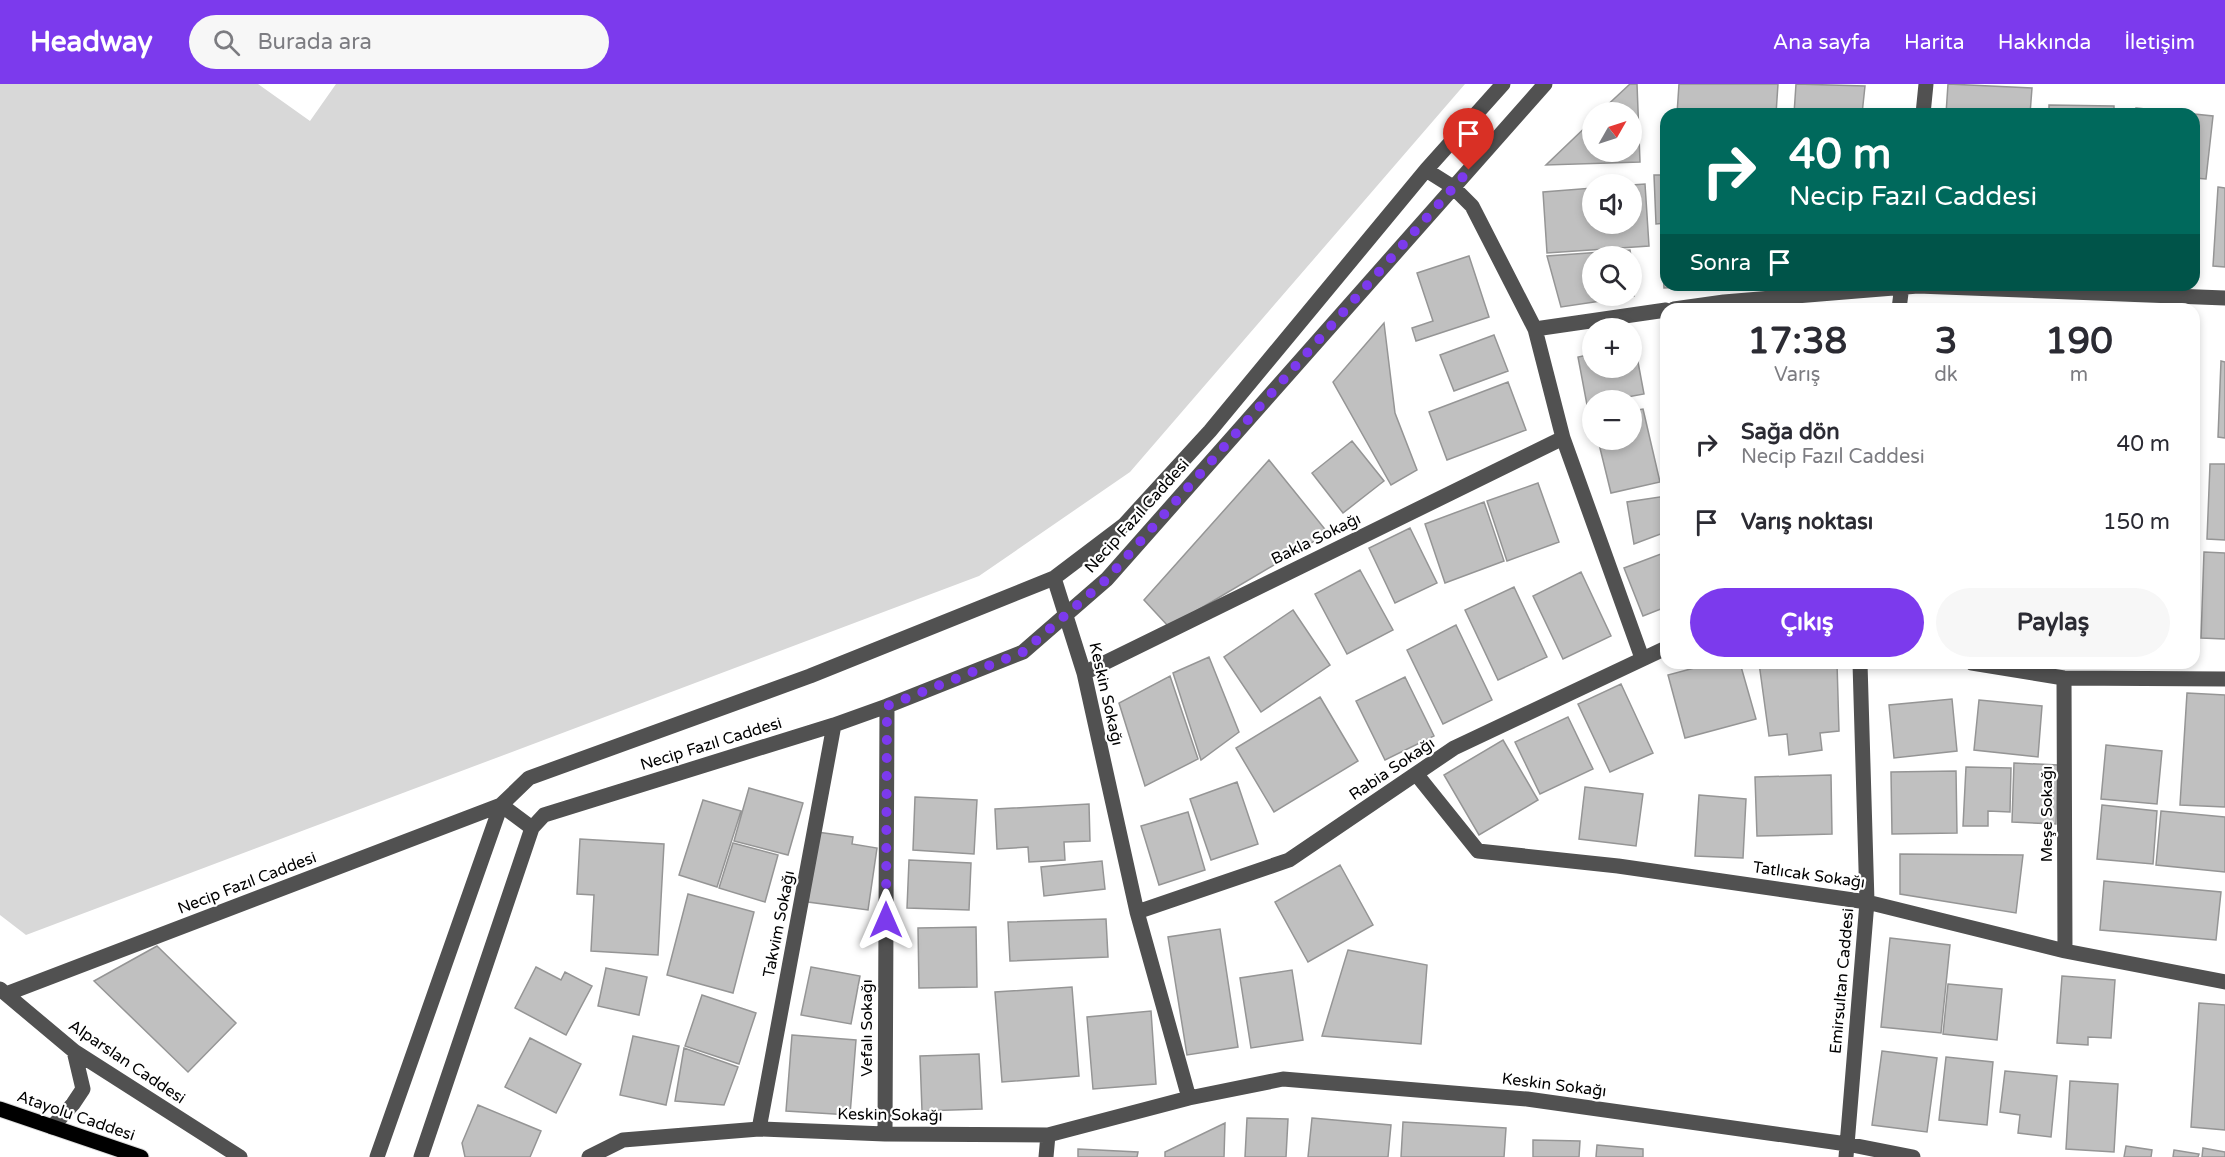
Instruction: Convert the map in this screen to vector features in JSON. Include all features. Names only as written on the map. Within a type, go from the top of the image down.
[{"type":"main road","name":"Atayolu Caddesi","points":[[0,1109],[141,1157]]},
{"type":"street","name":"Necip Fazıl Caddesi","points":[[3,991],[501,805],[529,777],[810,676],[1054,578],[1124,525],[1210,431],[1426,170],[1503,84]]},
{"type":"street","name":"Necip Fazıl Caddesi","points":[[532,828],[544,815],[834,725],[1023,652],[1107,579],[1545,84]]},
{"type":"street","points":[[1924,108],[1926,84]]},
{"type":"street","points":[[1426,170],[1453,187],[1472,206],[1535,329],[1563,438],[1642,658]]},
{"type":"street","points":[[1717,303],[1846,291]]},
{"type":"street","points":[[2046,291],[2225,298]]},
{"type":"street","points":[[1535,329],[1660,311]]},
{"type":"street","name":"Bakla Sokağı","points":[[1084,673],[1563,438]]},
{"type":"street","name":"Keskin Sokağı","points":[[1054,578],[1084,673],[1137,912],[1189,1098]]},
{"type":"street","name":"Rabia Sokağı","points":[[1137,912],[1289,860],[1454,748],[1660,650]]},
{"type":"street","name":"Emirsultan Caddesi","points":[[1846,1151],[1867,902],[1860,669]]},
{"type":"street","points":[[2009,669],[2064,678],[2225,679]]},
{"type":"street","name":"Meşe Sokağı","points":[[2064,678],[2065,951]]},
{"type":"street","name":"Vefalı Sokağı","points":[[885,1134],[887,706]]},
{"type":"street","name":"Takvim Sokağı","points":[[759,1129],[834,725]]},
{"type":"street","name":"Tatlıcak Sokağı","points":[[1417,775],[1478,851],[1618,866],[1867,902],[2065,951],[2225,982]]},
{"type":"street","name":"Necip Fazıl Caddesi","points":[[377,1157],[501,805]]},
{"type":"street","points":[[421,1157],[532,828],[501,805]]},
{"type":"street","name":"Alparslan Caddesi","points":[[3,991],[74,1051],[240,1157]]},
{"type":"street","points":[[52,1127],[83,1089],[74,1051]]},
{"type":"street","name":"Keskin Sokağı","points":[[589,1157],[623,1140],[759,1129],[885,1134],[1048,1135],[1189,1098],[1283,1079],[1527,1099],[1846,1151],[1913,1157]]},
{"type":"street","points":[[1046,1157],[1048,1135]]},
{"type":"shaded area","points":[[0,84],[258,84],[310,121],[336,84],[1465,84],[1130,472],[979,576],[26,935],[0,915]]},
{"type":"building","points":[[1630,84],[1637,84],[1638,102],[1611,102]]},
{"type":"building","points":[[1679,84],[1778,84],[1776,108],[1677,108]]},
{"type":"building","points":[[1796,84],[1865,86],[1863,108],[1794,108]]},
{"type":"building","points":[[1948,84],[2032,88],[2030,108],[1946,108]]},
{"type":"building","points":[[2049,105],[2114,106],[2114,108],[2049,108]]},
{"type":"building","points":[[2200,115],[2213,116],[2206,179],[2200,178]]},
{"type":"building","points":[[1582,131],[1582,162],[1640,162],[1546,165]]},
{"type":"building","points":[[1654,175],[1660,175],[1660,224],[1656,224]]},
{"type":"building","points":[[1642,184],[1645,184],[1649,246],[1582,246],[1582,251],[1547,253],[1543,192],[1582,189],[1582,234],[1642,234]]},
{"type":"building","points":[[2218,187],[2225,188],[2225,267],[2213,266]]},
{"type":"building","points":[[1582,253],[1582,304],[1561,307],[1547,256]]},
{"type":"building","points":[[1469,256],[1489,317],[1416,341],[1412,328],[1433,321],[1417,273]]},
{"type":"building","points":[[1384,323],[1395,413],[1417,470],[1391,485],[1333,382]]},
{"type":"building","points":[[1494,335],[1508,371],[1454,391],[1440,355]]},
{"type":"building","points":[[1582,356],[1582,378],[1641,378],[1644,394],[1642,394],[1642,390],[1584,390],[1578,357]]},
{"type":"building","points":[[2221,361],[2225,362],[2225,438],[2218,437]]},
{"type":"building","points":[[1508,382],[1526,430],[1447,460],[1429,412]]},
{"type":"building","points":[[1642,409],[1660,482],[1611,493],[1600,450],[1642,450]]},
{"type":"building","points":[[1352,441],[1384,481],[1343,513],[1312,473]]},
{"type":"building","points":[[1269,460],[1328,533],[1169,627],[1144,600]]},
{"type":"building","points":[[2210,464],[2225,464],[2225,540],[2207,539]]},
{"type":"building","points":[[1538,483],[1559,542],[1507,561],[1487,501]]},
{"type":"building","points":[[1660,497],[1660,534],[1634,544],[1627,502]]},
{"type":"building","points":[[1484,502],[1504,561],[1445,583],[1425,524]]},
{"type":"building","points":[[1410,528],[1437,583],[1395,603],[1369,548]]},
{"type":"building","points":[[2204,552],[2225,553],[2225,639],[2201,638]]},
{"type":"building","points":[[1660,554],[1660,609],[1643,616],[1624,568]]},
{"type":"building","points":[[1360,570],[1393,630],[1347,654],[1315,594]]},
{"type":"building","points":[[1581,572],[1611,636],[1563,659],[1533,596]]},
{"type":"building","points":[[1514,587],[1547,657],[1498,680],[1465,610]]},
{"type":"building","points":[[1293,610],[1330,665],[1261,712],[1224,657]]},
{"type":"building","points":[[1456,625],[1492,700],[1443,724],[1407,650]]},
{"type":"building","points":[[1209,657],[1239,732],[1201,760],[1173,673]]},
{"type":"building","points":[[1690,669],[1742,669],[1756,719],[1685,738],[1668,675]]},
{"type":"building","points":[[1760,669],[1837,669],[1839,731],[1820,733],[1822,750],[1789,755],[1787,734],[1769,736]]},
{"type":"building","points":[[1170,676],[1198,759],[1145,786],[1119,703]]},
{"type":"building","points":[[1405,677],[1434,736],[1385,760],[1356,701]]},
{"type":"building","points":[[1621,684],[1653,753],[1610,772],[1578,704]]},
{"type":"building","points":[[2187,693],[2225,695],[2225,807],[2180,805]]},
{"type":"building","points":[[1320,697],[1358,761],[1274,812],[1236,748]]},
{"type":"building","points":[[1952,699],[1957,751],[1894,758],[1889,705]]},
{"type":"building","points":[[1979,700],[2042,706],[2038,757],[1974,750]]},
{"type":"building","points":[[1568,717],[1593,769],[1540,794],[1515,742]]},
{"type":"building","points":[[1503,740],[1538,800],[1479,835],[1444,775]]},
{"type":"building","points":[[2106,745],[2162,751],[2157,804],[2101,799]]},
{"type":"building","points":[[2014,763],[2058,765],[2056,824],[2012,822]]},
{"type":"building","points":[[1966,767],[2011,768],[2010,812],[1988,811],[1988,826],[1963,826]]},
{"type":"building","points":[[1956,771],[1957,833],[1892,834],[1891,772]]},
{"type":"building","points":[[1831,775],[1832,834],[1757,836],[1755,777]]},
{"type":"building","points":[[1237,782],[1258,844],[1211,860],[1190,799]]},
{"type":"building","points":[[1585,787],[1643,794],[1636,846],[1579,839]]},
{"type":"building","points":[[749,788],[803,803],[788,855],[734,841]]},
{"type":"building","points":[[1699,795],[1746,799],[1743,858],[1695,856]]},
{"type":"building","points":[[915,797],[977,800],[974,854],[913,850]]},
{"type":"building","points":[[703,800],[741,811],[717,887],[679,875]]},
{"type":"building","points":[[1089,804],[1090,841],[1064,842],[1065,860],[1029,862],[1028,847],[997,849],[995,809]]},
{"type":"building","points":[[2102,805],[2157,811],[2153,864],[2097,859]]},
{"type":"building","points":[[2161,811],[2225,817],[2225,872],[2156,865]]},
{"type":"building","points":[[1188,812],[1205,870],[1159,885],[1141,826]]},
{"type":"building","points":[[817,832],[853,837],[852,844],[877,848],[868,910],[808,902]]},
{"type":"building","points":[[580,839],[664,844],[658,955],[591,951],[594,895],[577,894]]},
{"type":"building","points":[[733,843],[778,855],[765,902],[719,888]]},
{"type":"building","points":[[1900,854],[2023,855],[2016,913],[1900,894]]},
{"type":"building","points":[[909,860],[971,863],[969,910],[907,908]]},
{"type":"building","points":[[1102,861],[1105,889],[1044,896],[1041,867]]},
{"type":"building","points":[[1340,865],[1373,925],[1308,962],[1275,902]]},
{"type":"building","points":[[2104,881],[2221,892],[2216,940],[2100,930]]},
{"type":"building","points":[[688,894],[754,912],[733,993],[667,975]]},
{"type":"building","points":[[1106,919],[1108,957],[1010,961],[1008,922]]},
{"type":"building","points":[[976,927],[977,987],[919,988],[918,928]]},
{"type":"building","points":[[1220,929],[1238,1047],[1187,1055],[1168,937]]},
{"type":"building","points":[[1890,938],[1950,945],[1941,1033],[1881,1027]]},
{"type":"building","points":[[157,946],[236,1023],[188,1072],[94,981]]},
{"type":"building","points":[[1348,950],[1427,965],[1421,1044],[1322,1036]]},
{"type":"building","points":[[536,967],[561,980],[565,972],[592,986],[566,1035],[515,1008]]},
{"type":"building","points":[[811,967],[860,976],[851,1024],[801,1015]]},
{"type":"building","points":[[606,968],[647,977],[639,1015],[598,1006]]},
{"type":"building","points":[[1292,970],[1303,1040],[1251,1048],[1240,978]]},
{"type":"building","points":[[2062,976],[2115,980],[2111,1038],[2088,1037],[2088,1045],[2057,1043]]},
{"type":"building","points":[[1948,984],[2002,989],[1997,1040],[1943,1034]]},
{"type":"building","points":[[1072,987],[1079,1076],[1002,1082],[995,992]]},
{"type":"building","points":[[702,995],[756,1013],[739,1064],[685,1046]]},
{"type":"building","points":[[2199,1003],[2225,1005],[2225,1130],[2191,1127]]},
{"type":"building","points":[[1151,1011],[1156,1084],[1093,1089],[1087,1017]]},
{"type":"building","points":[[792,1035],[856,1040],[850,1115],[786,1111]]},
{"type":"building","points":[[633,1036],[679,1046],[666,1105],[620,1095]]},
{"type":"building","points":[[530,1038],[581,1064],[556,1113],[505,1087]]},
{"type":"building","points":[[684,1048],[738,1067],[724,1105],[675,1101]]},
{"type":"building","points":[[1882,1051],[1937,1058],[1927,1132],[1872,1125]]},
{"type":"building","points":[[979,1054],[982,1109],[922,1111],[920,1056]]},
{"type":"building","points":[[1946,1057],[1993,1062],[1987,1125],[1939,1120]]},
{"type":"building","points":[[2005,1071],[2057,1076],[2051,1137],[2018,1133],[2020,1115],[2000,1112]]},
{"type":"building","points":[[2070,1081],[2118,1084],[2114,1152],[2066,1149]]},
{"type":"building","points":[[478,1105],[541,1131],[530,1157],[465,1157],[462,1143]]},
{"type":"building","points":[[1247,1118],[1288,1119],[1286,1157],[1245,1157]]},
{"type":"building","points":[[1312,1118],[1391,1125],[1388,1157],[1308,1157]]},
{"type":"building","points":[[1403,1122],[1506,1128],[1504,1157],[1401,1157]]},
{"type":"building","points":[[1225,1123],[1224,1157],[1165,1157],[1165,1152]]},
{"type":"building","points":[[1533,1140],[1580,1141],[1579,1157],[1533,1157]]},
{"type":"building","points":[[1597,1145],[1643,1149],[1643,1157],[1596,1157]]},
{"type":"building","points":[[2126,1146],[2152,1150],[2151,1157],[2124,1157]]},
{"type":"building","points":[[2203,1148],[2225,1152],[2225,1157],[2202,1157]]},
{"type":"building","points":[[1078,1149],[1138,1152],[1137,1157],[1078,1157]]},
{"type":"building","points":[[2174,1150],[2199,1154],[2198,1157],[2173,1157]]},
{"type":"route","points":[[886,920],[887,706],[1023,652],[1107,579],[1469,170]]}]
